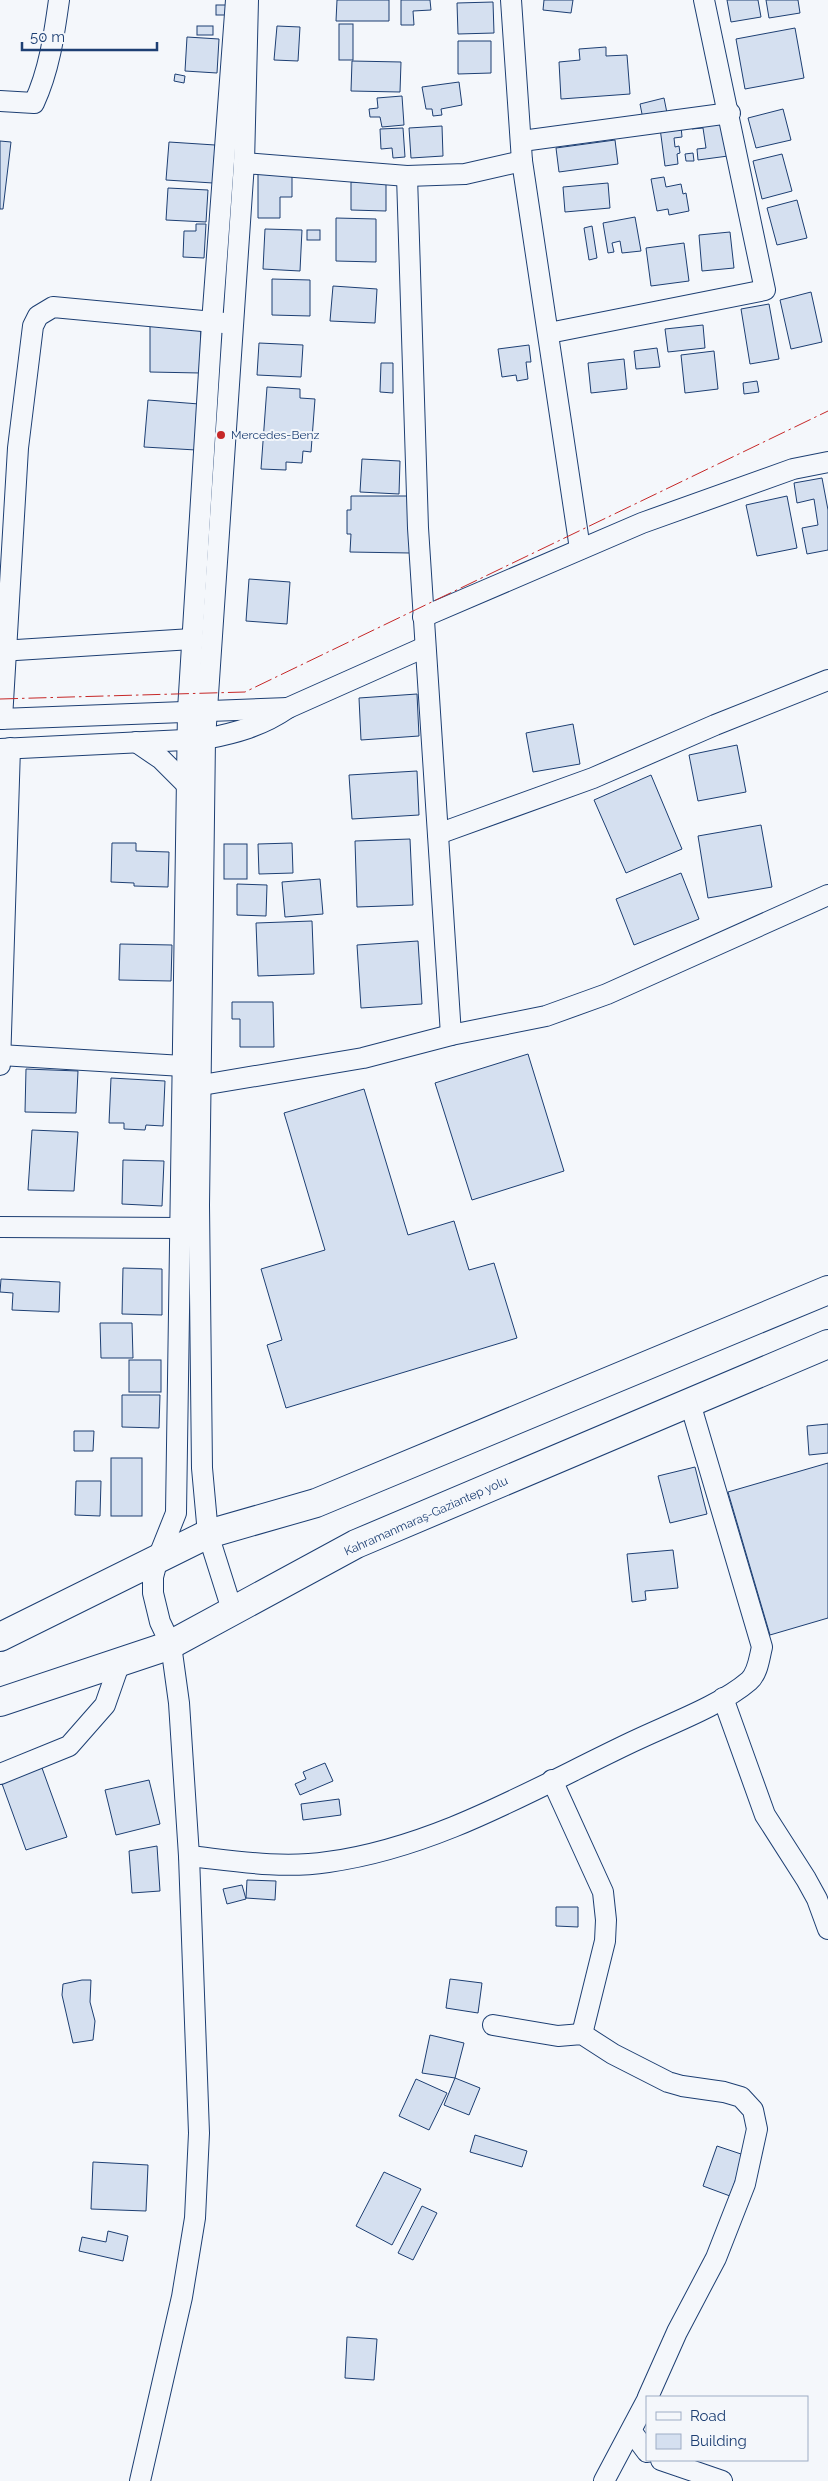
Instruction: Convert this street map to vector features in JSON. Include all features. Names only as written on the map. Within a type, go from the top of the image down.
[{"type":"highway","points":[[0,1637],[208,1534],[316,1503],[828,1290]]},
{"type":"highway","name":"Kahramanmaraş-Gaziantep yolu","points":[[0,1702],[171,1645],[356,1544],[828,1344]]},
{"type":"street","points":[[0,100],[34,104],[44,82],[54,36],[59,0]]},
{"type":"street","points":[[197,710],[192,639],[212,323],[236,0]]},
{"type":"street","points":[[140,2481],[182,2297],[195,2218],[199,2133],[189,1856],[179,1703],[171,1645],[154,1607],[153,1577],[158,1558],[176,1513],[202,1085],[197,710],[232,324],[244,163],[248,0]]},
{"type":"street","points":[[511,0],[522,161],[580,549]]},
{"type":"street","points":[[549,333],[765,290],[730,113],[704,0]]},
{"type":"street","points":[[522,141],[730,113]]},
{"type":"street","points":[[244,163],[407,176],[465,174],[522,161]]},
{"type":"street","points":[[407,176],[418,519],[451,1034]]},
{"type":"street","points":[[232,324],[53,307],[45,310],[38,316],[33,326],[9,448],[1,719],[288,708]]},
{"type":"street","points":[[424,617],[642,523],[793,469],[828,462]]},
{"type":"street","points":[[2,650],[192,639]]},
{"type":"street","points":[[0,1065],[5,749],[196,739],[250,728],[269,721],[288,708],[425,647]]},
{"type":"street","points":[[438,834],[593,778],[715,725],[828,680]]},
{"type":"street","points":[[196,739],[186,784],[182,1228],[190,1275],[208,1534],[232,1613]]},
{"type":"street","points":[[136,742],[161,759],[186,784]]},
{"type":"street","points":[[202,1085],[363,1058],[451,1034],[546,1016],[607,994],[828,894]]},
{"type":"street","points":[[0,1055],[183,1066]]},
{"type":"street","points":[[0,1227],[182,1228]]},
{"type":"street","points":[[189,1856],[257,1864],[297,1865],[329,1862],[390,1849],[436,1834],[485,1814],[724,1698],[750,1681],[757,1669],[762,1647],[690,1403]]},
{"type":"street","points":[[0,1774],[69,1746],[105,1705],[120,1662]]},
{"type":"street","points":[[724,1698],[765,1815],[806,1879],[817,1900],[828,1929]]},
{"type":"street","points":[[552,1780],[603,1892],[606,1920],[605,1941],[582,2034]]},
{"type":"street","points":[[493,2025],[558,2036],[582,2034],[613,2054],[668,2082],[741,2097],[753,2110],[757,2129],[745,2184],[716,2258],[677,2332],[648,2396]]},
{"type":"street","points":[[604,2481],[632,2432],[646,2401]]},
{"type":"street","points":[[632,2432],[646,2451]]},
{"type":"street","points":[[664,2461],[722,2481]]},
{"type":"building","points":[[337,0],[389,0],[389,21],[336,21]]},
{"type":"building","points":[[401,0],[430,0],[431,10],[413,11],[414,25],[401,25]]},
{"type":"building","points":[[544,0],[573,0],[571,13],[543,10]]},
{"type":"building","points":[[727,0],[758,0],[761,17],[731,22]]},
{"type":"building","points":[[766,0],[798,0],[800,13],[769,18]]},
{"type":"building","points":[[493,2],[494,33],[458,34],[457,3]]},
{"type":"building","points":[[216,5],[227,5],[227,15],[216,15]]},
{"type":"building","points":[[339,24],[353,24],[353,60],[339,60]]},
{"type":"building","points":[[197,26],[213,26],[213,35],[197,35]]},
{"type":"building","points":[[277,26],[300,27],[298,61],[274,60]]},
{"type":"building","points":[[795,28],[804,78],[745,89],[736,39]]},
{"type":"building","points":[[187,37],[219,39],[217,73],[185,71]]},
{"type":"building","points":[[458,41],[491,41],[491,73],[458,74]]},
{"type":"building","points":[[606,47],[606,56],[627,55],[630,94],[561,99],[559,62],[580,60],[579,49]]},
{"type":"building","points":[[352,61],[401,62],[400,92],[351,91]]},
{"type":"building","points":[[175,74],[185,76],[184,83],[174,81]]},
{"type":"building","points":[[459,82],[462,105],[441,109],[442,115],[433,116],[432,109],[426,109],[422,87]]},
{"type":"building","points":[[402,96],[404,125],[382,127],[380,117],[370,117],[369,109],[378,108],[377,98]]},
{"type":"building","points":[[664,98],[667,113],[643,119],[640,104]]},
{"type":"building","points":[[783,109],[791,140],[756,148],[748,118]]},
{"type":"building","points":[[723,119],[728,156],[698,160],[697,149],[706,148],[703,128],[692,129],[691,123]]},
{"type":"building","points":[[442,126],[443,156],[411,158],[409,128]]},
{"type":"building","points":[[681,126],[682,137],[674,138],[675,147],[679,146],[680,153],[677,154],[678,164],[665,166],[660,128]]},
{"type":"building","points":[[403,128],[405,157],[393,158],[392,148],[381,149],[380,129]]},
{"type":"building","points":[[615,140],[618,164],[559,172],[556,148]]},
{"type":"building","points":[[0,141],[11,142],[3,209],[0,209]]},
{"type":"building","points":[[169,142],[215,145],[213,183],[166,180]]},
{"type":"building","points":[[693,153],[694,161],[686,161],[685,154]]},
{"type":"building","points":[[782,154],[792,191],[762,199],[753,161]]},
{"type":"building","points":[[258,173],[292,173],[292,197],[280,197],[280,218],[258,218]]},
{"type":"building","points":[[664,177],[666,187],[681,184],[683,194],[686,193],[689,211],[669,215],[668,209],[657,211],[651,179]]},
{"type":"building","points":[[351,182],[386,182],[386,211],[351,210]]},
{"type":"building","points":[[608,183],[610,208],[565,212],[563,187]]},
{"type":"building","points":[[168,188],[208,190],[206,222],[166,220]]},
{"type":"building","points":[[797,200],[807,238],[777,245],[767,208]]},
{"type":"building","points":[[635,217],[641,251],[622,253],[620,241],[612,243],[614,252],[608,253],[603,223]]},
{"type":"building","points":[[336,218],[376,219],[376,262],[336,261]]},
{"type":"building","points":[[196,224],[206,224],[204,258],[183,257],[184,231],[196,231]]},
{"type":"building","points":[[592,226],[597,258],[589,260],[584,228]]},
{"type":"building","points":[[265,229],[302,230],[300,271],[263,269]]},
{"type":"building","points":[[307,230],[320,230],[320,240],[307,240]]},
{"type":"building","points":[[730,232],[734,268],[702,271],[699,235]]},
{"type":"building","points":[[684,243],[689,281],[651,286],[646,248]]},
{"type":"building","points":[[272,279],[310,280],[310,316],[272,315]]},
{"type":"building","points":[[333,286],[377,289],[375,323],[330,321]]},
{"type":"building","points":[[811,292],[822,342],[791,349],[780,300]]},
{"type":"building","points":[[769,304],[779,359],[750,364],[741,309]]},
{"type":"building","points":[[703,325],[705,348],[668,352],[665,329]]},
{"type":"building","points":[[150,326],[201,327],[200,373],[150,372]]},
{"type":"building","points":[[259,343],[303,345],[301,377],[257,375]]},
{"type":"building","points":[[529,345],[531,362],[526,362],[528,379],[517,381],[516,375],[502,377],[498,349]]},
{"type":"building","points":[[657,348],[660,367],[636,369],[634,351]]},
{"type":"building","points":[[714,351],[718,389],[685,393],[681,355]]},
{"type":"building","points":[[624,359],[627,389],[591,393],[588,363]]},
{"type":"building","points":[[381,363],[393,363],[393,393],[380,392]]},
{"type":"building","points":[[757,381],[759,392],[744,394],[743,383]]},
{"type":"building","points":[[267,387],[300,389],[300,398],[315,399],[311,452],[303,451],[302,463],[286,462],[286,470],[261,469]]},
{"type":"building","points":[[148,400],[199,404],[196,450],[144,447]]},
{"type":"building","points":[[362,459],[400,461],[399,494],[360,492]]},
{"type":"building","points":[[822,478],[828,510],[828,550],[807,554],[802,528],[818,525],[814,499],[797,503],[794,483]]},
{"type":"building","points":[[351,496],[411,496],[410,553],[350,552],[351,534],[347,534],[347,510],[351,510]]},
{"type":"building","points":[[787,496],[797,548],[757,556],[746,505]]},
{"type":"building","points":[[249,579],[290,582],[287,624],[246,621]]},
{"type":"building","points":[[417,694],[419,736],[361,740],[359,698]]},
{"type":"building","points":[[573,724],[580,764],[533,772],[526,733]]},
{"type":"building","points":[[737,745],[746,792],[698,801],[689,755]]},
{"type":"building","points":[[417,771],[419,815],[352,819],[349,775]]},
{"type":"building","points":[[651,775],[682,849],[626,873],[594,800]]},
{"type":"building","points":[[761,825],[772,887],[708,898],[698,836]]},
{"type":"building","points":[[410,839],[413,905],[357,907],[355,841]]},
{"type":"building","points":[[112,843],[136,843],[136,851],[169,852],[168,887],[134,886],[134,883],[111,882]]},
{"type":"building","points":[[292,843],[293,873],[259,874],[258,844]]},
{"type":"building","points":[[224,844],[247,844],[247,879],[224,879]]},
{"type":"building","points":[[681,873],[699,919],[634,945],[616,899]]},
{"type":"building","points":[[320,879],[323,914],[285,917],[282,882]]},
{"type":"building","points":[[237,884],[267,885],[266,916],[237,915]]},
{"type":"building","points":[[312,921],[314,974],[258,976],[256,923]]},
{"type":"building","points":[[418,941],[422,1004],[361,1008],[357,945]]},
{"type":"building","points":[[120,944],[172,945],[171,981],[119,980]]},
{"type":"building","points":[[232,1002],[273,1002],[274,1047],[240,1047],[240,1019],[232,1019]]},
{"type":"building","points":[[528,1054],[564,1171],[472,1200],[435,1083]]},
{"type":"building","points":[[26,1069],[78,1071],[76,1113],[25,1112]]},
{"type":"building","points":[[111,1078],[165,1081],[163,1126],[146,1125],[145,1130],[124,1129],[124,1123],[109,1123]]},
{"type":"building","points":[[364,1089],[408,1235],[454,1221],[469,1270],[494,1263],[517,1338],[286,1408],[267,1345],[282,1340],[261,1269],[325,1250],[284,1113]]},
{"type":"building","points":[[32,1130],[78,1132],[74,1191],[28,1190]]},
{"type":"building","points":[[123,1160],[164,1161],[162,1206],[122,1204]]},
{"type":"building","points":[[123,1268],[162,1269],[162,1315],[122,1314]]},
{"type":"building","points":[[1,1279],[60,1282],[59,1312],[12,1310],[13,1293],[0,1292]]},
{"type":"building","points":[[100,1323],[132,1323],[133,1358],[101,1358]]},
{"type":"building","points":[[129,1360],[161,1360],[161,1392],[129,1392]]},
{"type":"building","points":[[122,1395],[160,1395],[159,1428],[122,1427]]},
{"type":"building","points":[[828,1424],[828,1453],[809,1455],[807,1426]]},
{"type":"building","points":[[74,1431],[94,1431],[93,1451],[74,1451]]},
{"type":"building","points":[[111,1458],[142,1458],[142,1516],[111,1516]]},
{"type":"building","points":[[828,1463],[828,1618],[770,1635],[728,1492]]},
{"type":"building","points":[[695,1467],[707,1514],[670,1523],[658,1476]]},
{"type":"building","points":[[76,1481],[101,1481],[100,1516],[75,1515]]},
{"type":"building","points":[[673,1550],[678,1588],[645,1591],[646,1600],[632,1602],[627,1554]]},
{"type":"building","points":[[325,1763],[333,1781],[300,1795],[295,1784],[306,1779],[303,1772]]},
{"type":"building","points":[[42,1768],[67,1837],[26,1850],[1,1781]]},
{"type":"building","points":[[149,1780],[160,1824],[116,1835],[105,1790]]},
{"type":"building","points":[[339,1799],[341,1815],[303,1820],[301,1804]]},
{"type":"building","points":[[157,1846],[160,1891],[132,1893],[129,1851]]},
{"type":"building","points":[[247,1880],[276,1881],[275,1900],[246,1898]]},
{"type":"building","points":[[242,1885],[246,1899],[227,1904],[223,1889]]},
{"type":"building","points":[[556,1907],[578,1907],[578,1927],[556,1926]]},
{"type":"building","points":[[450,1979],[482,1983],[478,2013],[446,2008]]},
{"type":"building","points":[[91,1980],[90,2002],[95,2021],[93,2040],[73,2043],[62,1995],[63,1984]]},
{"type":"building","points":[[430,2035],[464,2043],[455,2078],[422,2073]]},
{"type":"building","points":[[455,2078],[480,2088],[469,2115],[444,2105]]},
{"type":"building","points":[[416,2079],[447,2093],[429,2130],[399,2116]]},
{"type":"building","points":[[475,2135],[527,2151],[522,2167],[470,2152]]},
{"type":"building","points":[[717,2146],[744,2155],[730,2196],[703,2186]]},
{"type":"building","points":[[93,2162],[148,2165],[146,2211],[91,2209]]},
{"type":"building","points":[[384,2172],[421,2189],[392,2245],[356,2226]]},
{"type":"building","points":[[422,2206],[437,2213],[413,2260],[398,2253]]},
{"type":"building","points":[[108,2231],[128,2236],[123,2261],[79,2251],[82,2237],[106,2242]]},
{"type":"building","points":[[347,2337],[377,2339],[374,2380],[345,2378]]},
{"type":"power","points":[[0,699],[245,692],[828,411]]},
{"type":"place","name":"Mercedes-Benz","points":[[221,435]]}]
